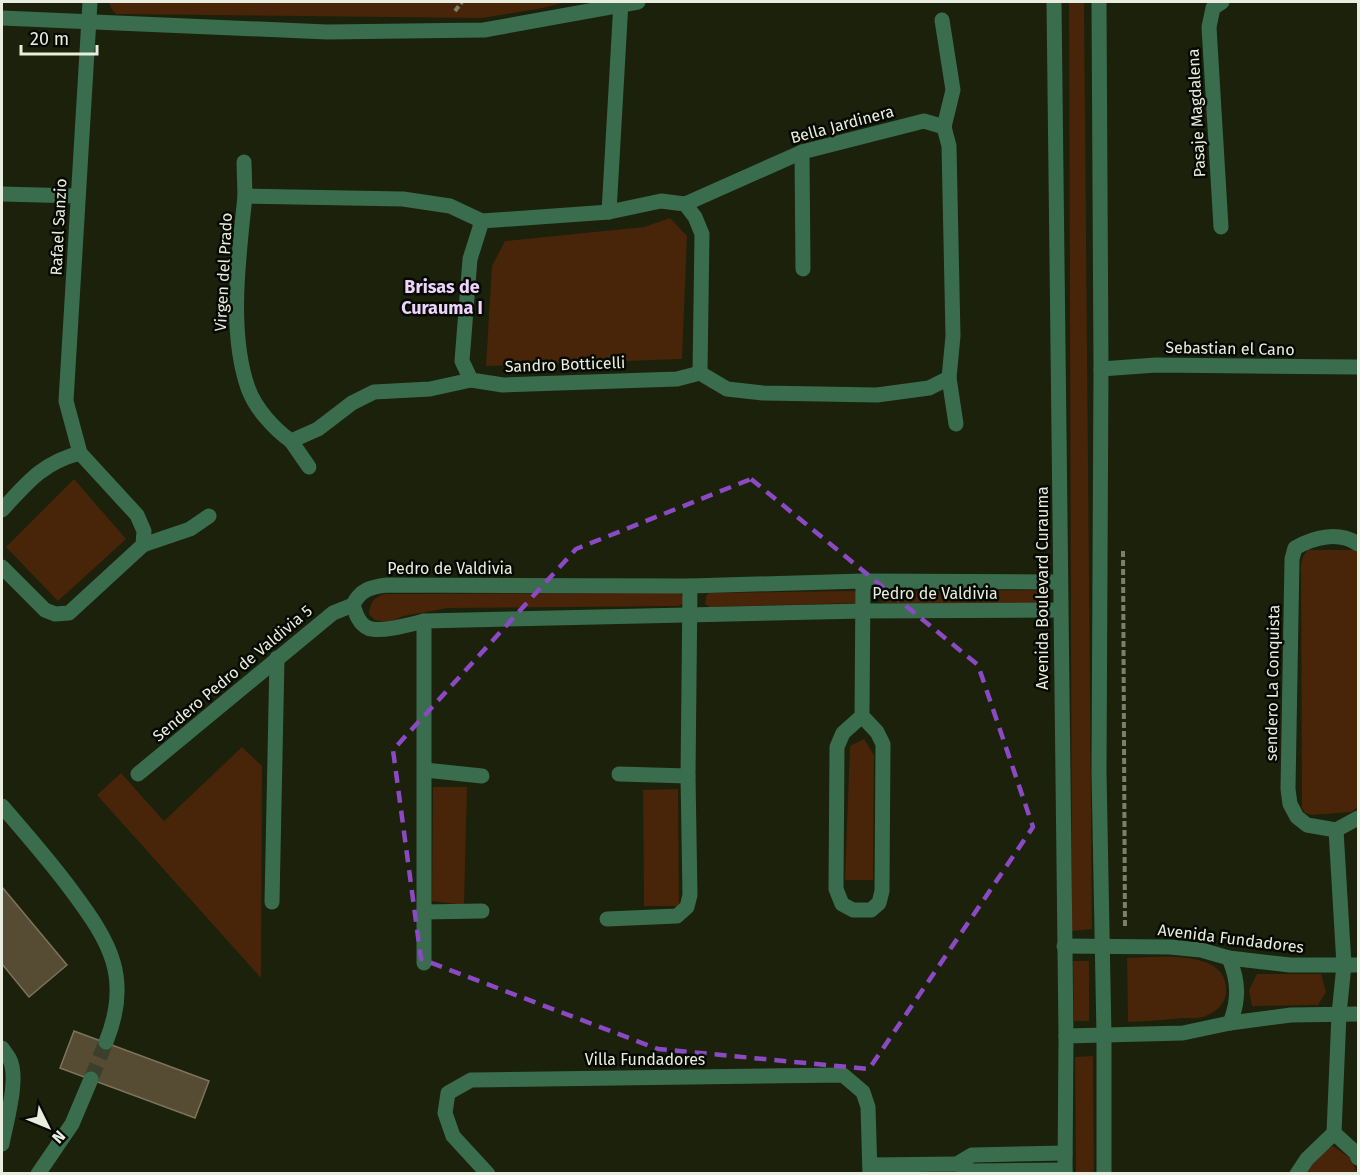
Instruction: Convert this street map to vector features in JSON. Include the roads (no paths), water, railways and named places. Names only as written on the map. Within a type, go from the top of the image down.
[{"type":"street","name":"Rafael Sanzio","points":[[90,2],[66,401],[80,453],[137,515],[144,531],[143,544]]},
{"type":"street","points":[[2,18],[327,32],[484,30],[621,3],[638,2]]},
{"type":"street","name":"Avenida Boulevard Curauma","points":[[1054,2],[1066,1036],[1065,1172]]},
{"type":"street","points":[[1099,2],[1101,369],[1099,772],[1103,946],[1104,1173]]},
{"type":"street","name":"Pasaje Magdalena","points":[[1221,227],[1209,27],[1213,8],[1222,2]]},
{"type":"street","points":[[609,212],[621,3]]},
{"type":"street","points":[[942,20],[953,90],[944,127],[949,146],[953,336],[949,378],[956,424]]},
{"type":"street","name":"Bella Jardinera","points":[[685,204],[802,152],[924,121],[944,127]]},
{"type":"street","points":[[802,152],[803,269]]},
{"type":"street","name":"Virgen del Prado","points":[[244,162],[245,196],[238,273],[238,347],[248,390],[272,426],[291,441],[309,467]]},
{"type":"street","points":[[2,194],[77,196]]},
{"type":"street","name":"Virgen del Prado","points":[[245,196],[403,199],[450,206],[482,220]]},
{"type":"street","points":[[291,441],[318,429],[352,403],[374,392],[430,389],[471,380],[462,361],[470,259],[482,220],[609,212],[661,201],[685,204],[695,217],[702,234],[700,373],[727,389],[763,393],[866,395],[929,388],[949,378]]},
{"type":"street","name":"Sebastian el Cano","points":[[1101,369],[1156,365],[1359,367]]},
{"type":"street","name":"Sandro Botticelli","points":[[471,380],[503,385],[677,379],[700,373]]},
{"type":"street","points":[[2,510],[38,472],[62,458],[80,453]]},
{"type":"street","points":[[2,567],[45,610],[55,614],[69,613],[143,544],[190,529],[209,516]]},
{"type":"street","name":"sendero La Conquista","points":[[1336,830],[1307,825],[1297,817],[1290,804],[1288,789],[1292,559],[1295,548],[1322,536],[1352,540],[1359,544]]},
{"type":"street","points":[[862,716],[843,733],[837,747],[836,889],[842,904],[853,910],[870,910],[879,903],[882,891],[883,744],[877,732],[862,716],[863,581]]},
{"type":"street","name":"Pedro de Valdivia","points":[[1060,582],[863,581],[690,586],[387,585],[368,588],[361,592],[353,605],[362,623],[369,629],[424,621],[864,611],[1060,610]]},
{"type":"street","points":[[607,919],[677,916],[687,908],[690,895],[688,776],[690,586]]},
{"type":"street","name":"Sendero Pedro de Valdivia 5","points":[[138,774],[333,613],[353,605]]},
{"type":"street","points":[[424,621],[424,963]]},
{"type":"street","points":[[272,902],[277,658]]},
{"type":"street","points":[[425,770],[482,776]]},
{"type":"street","points":[[619,774],[688,776]]},
{"type":"street","points":[[2,806],[45,855],[98,926],[112,954],[118,993],[116,1009],[106,1042]]},
{"type":"street","points":[[1297,1173],[1306,1159],[1334,1133],[1339,1014],[1351,965],[1336,830],[1359,818]]},
{"type":"street","points":[[424,912],[482,911]]},
{"type":"street","name":"Avenida Fundadores","points":[[1064,946],[1170,947],[1201,950],[1229,958],[1290,965],[1351,965]]},
{"type":"street","points":[[1229,958],[1234,971],[1238,996],[1230,1023]]},
{"type":"street","points":[[1066,1036],[1183,1033],[1206,1030],[1230,1023],[1292,1015],[1359,1014]]},
{"type":"street","points":[[2,1048],[10,1060],[12,1098],[2,1144]]},
{"type":"street","name":"Villa Fundadores","points":[[488,1173],[453,1136],[445,1113],[448,1093],[471,1080],[843,1076],[863,1092],[868,1107],[870,1169],[957,1164],[972,1155],[1065,1154]]},
{"type":"street","points":[[38,1173],[72,1124],[92,1079]]},
{"type":"street","points":[[1334,1133],[1359,1158]]},
{"type":"street","name":"Villa Fundadores","points":[[957,1164],[972,1172],[1065,1172]]},
{"type":"tunnel","points":[[91,1079],[106,1042]]},
{"type":"district","name":"Brisas de Curauma I","points":[[442,297]]}]
